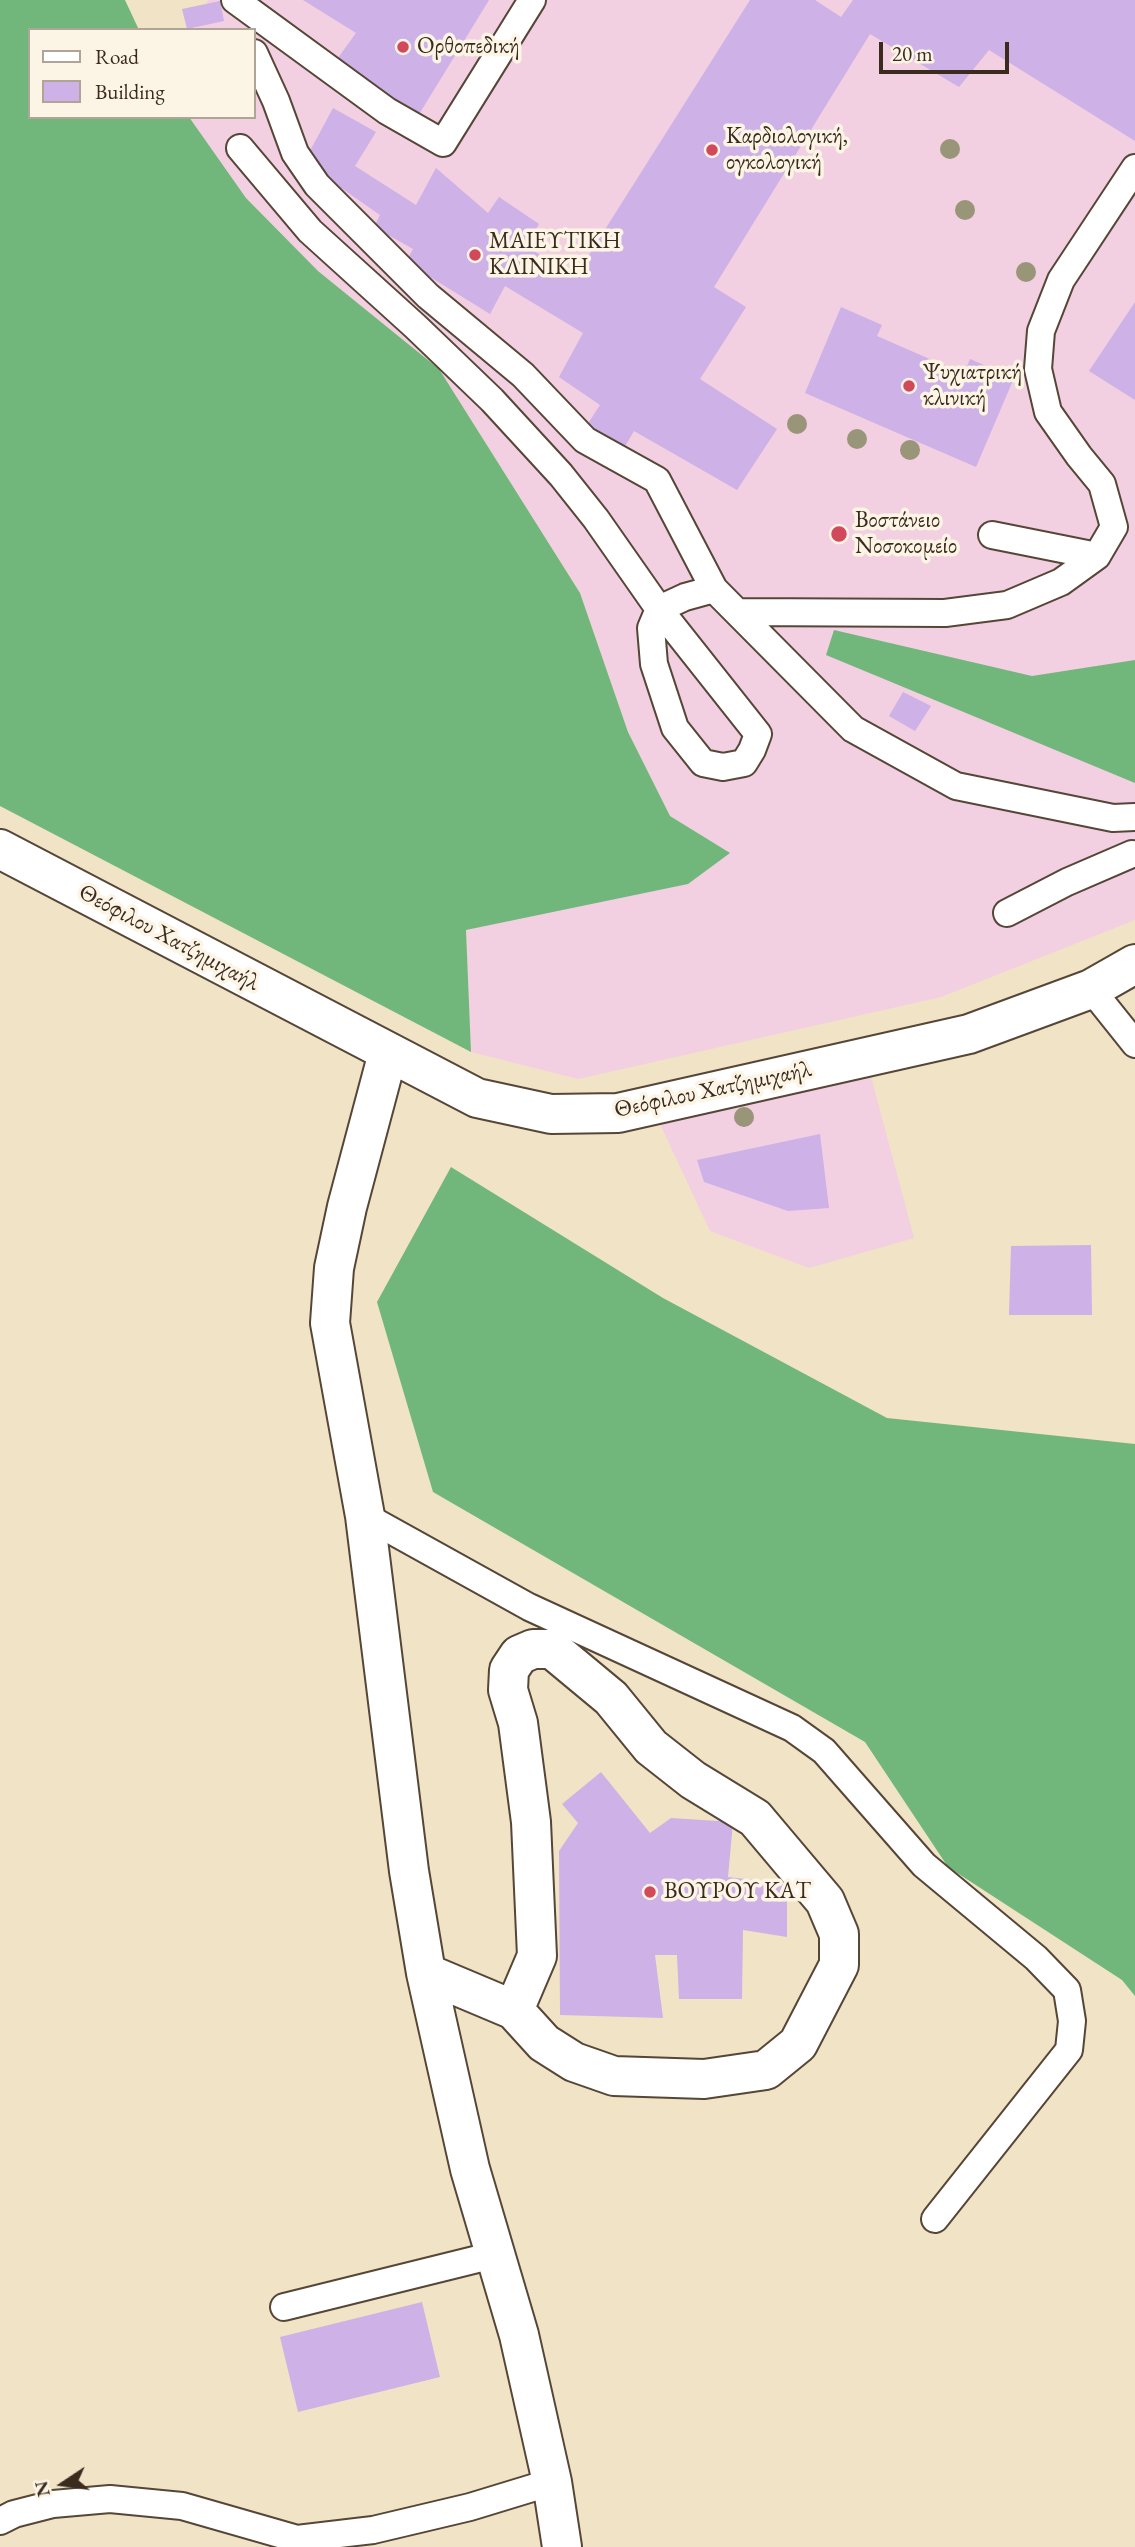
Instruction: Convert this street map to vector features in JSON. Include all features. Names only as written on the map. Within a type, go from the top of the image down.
[{"type":"street","name":"Θεόφιλου Χατζημιχαήλ","points":[[0,849],[477,1098],[551,1114],[618,1113],[969,1034],[1091,989],[1135,964]]},
{"type":"street","points":[[388,1053],[347,1207],[334,1268],[330,1323],[365,1516],[409,1871],[426,1973],[470,2169],[519,2335],[552,2482],[562,2547]]},
{"type":"street","points":[[426,1973],[514,2010],[544,2043],[574,2062],[614,2076],[704,2079],[766,2070],[798,2044],[839,1965],[839,1934],[825,1901],[755,1818],[693,1780],[651,1747],[611,1698],[552,1649],[533,1649],[519,1655],[509,1671],[508,1690],[518,1723],[531,1822],[537,1956],[514,2010]]},
{"type":"lane","points":[[229,0],[242,28]]},
{"type":"lane","points":[[235,0],[387,111],[443,143],[533,0]]},
{"type":"lane","points":[[256,57],[295,153],[317,185],[428,296],[523,375],[585,440],[657,480],[714,589],[853,729],[956,786],[1124,817],[1133,858],[1067,882],[1007,913]]},
{"type":"lane","points":[[240,148],[310,231],[492,400],[596,519],[659,609],[758,734],[744,763],[723,767],[703,763],[675,728],[654,664],[650,628],[659,609],[685,597],[714,589]]},
{"type":"lane","points":[[738,612],[945,613],[1007,605],[1061,582],[1097,556],[1114,527],[1102,484],[1048,412],[1038,369],[1041,331],[1061,280],[1135,169]]},
{"type":"lane","points":[[992,535],[1097,556]]},
{"type":"lane","points":[[1091,989],[1135,1044]]},
{"type":"lane","points":[[365,1516],[529,1607],[792,1728],[824,1751],[924,1865],[1036,1958],[1067,1990],[1072,2021],[1069,2050],[935,2219]]},
{"type":"lane","points":[[284,2307],[494,2255]]},
{"type":"lane","points":[[0,2521],[14,2514],[53,2504],[110,2498],[182,2505],[298,2543],[373,2530],[470,2507],[552,2482]]},
{"type":"shaded area","name":"Βοστάνειο Νοσοκομείο","points":[[208,0],[1135,0],[1135,920],[941,997],[578,1079],[471,1052],[466,930],[729,853],[670,816],[628,732],[580,593],[439,369],[318,271],[246,198],[190,119],[256,119],[256,28],[196,28]]},
{"type":"shaded area","points":[[870,1073],[914,1238],[809,1268],[710,1231],[660,1124]]},
{"type":"green space","points":[[0,0],[125,0],[138,28],[28,28],[28,119],[190,119],[246,198],[318,271],[439,369],[580,593],[628,732],[670,816],[730,853],[688,884],[466,930],[471,1052],[0,806]]},
{"type":"green space","points":[[834,630],[1032,676],[1135,660],[1135,783],[826,655]]},
{"type":"green space","points":[[451,1167],[663,1298],[887,1418],[1135,1444],[1135,1996],[1122,1980],[948,1867],[865,1742],[433,1492],[377,1302]]},
{"type":"building","name":"Ορθοπεδική","points":[[303,0],[489,0],[418,116],[335,62],[356,33]]},
{"type":"building","points":[[750,0],[815,0],[841,17],[853,0],[1135,0],[1135,141],[989,50],[959,87],[870,34],[714,287],[746,307],[700,379],[777,429],[737,490],[634,431],[623,450],[587,425],[600,405],[559,377],[583,333],[505,286],[490,314],[406,262],[413,249],[374,227],[380,215],[304,162],[333,108],[376,132],[355,166],[416,205],[436,168],[488,213],[499,197],[539,224],[526,246],[575,277]]},
{"type":"building","points":[[220,1],[224,21],[187,28],[182,9]]},
{"type":"building","points":[[1135,302],[1135,400],[1089,371]]},
{"type":"building","name":"Ψυχιατρική κλινική","points":[[841,307],[882,325],[877,336],[964,374],[970,359],[1014,378],[976,467],[805,393]]},
{"type":"building","points":[[903,692],[931,706],[915,731],[889,716]]},
{"type":"building","points":[[820,1134],[829,1208],[788,1211],[704,1182],[697,1160]]},
{"type":"building","points":[[1091,1245],[1092,1315],[1009,1315],[1011,1246]]},
{"type":"building","points":[[601,1772],[650,1833],[671,1818],[733,1822],[728,1877],[787,1884],[787,1937],[743,1930],[742,1999],[679,1999],[677,1955],[655,1955],[663,2018],[560,2015],[559,1851],[578,1823],[562,1804]]},
{"type":"building","points":[[422,2302],[440,2377],[298,2412],[280,2337]]},
{"type":"place","name":"Ορθοπεδική","points":[[403,47]]},
{"type":"place","name":"Καρδιολογική, ογκολογική","points":[[712,150]]},
{"type":"place","name":"ΜΑΙΕΥΤΙΚΗ ΚΛΙΝΙΚΗ","points":[[475,255]]},
{"type":"place","name":"Ψυχιατρική κλινική","points":[[909,386]]},
{"type":"place","name":"Βοστάνειο Νοσοκομείο","points":[[839,534]]},
{"type":"place","name":"ΒΟΥΡΟΥ ΚΑΤ","points":[[650,1892]]}]
